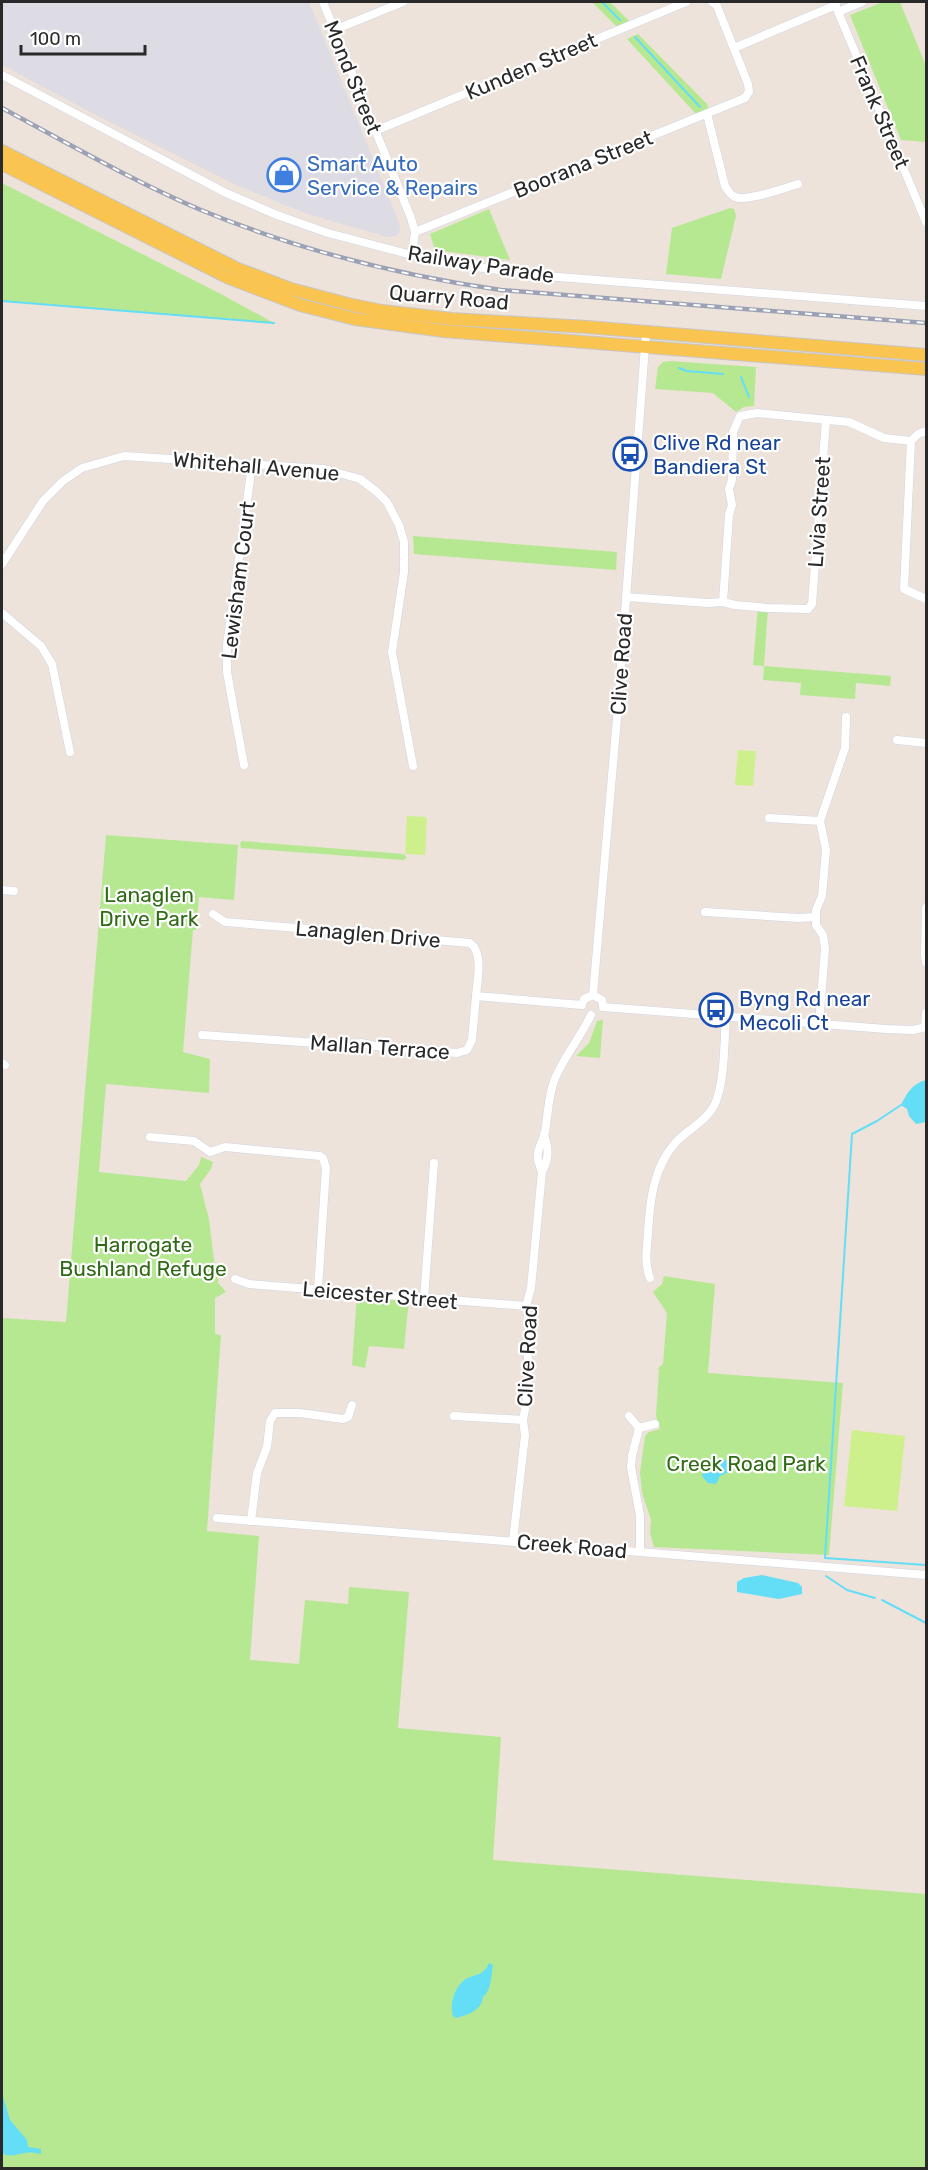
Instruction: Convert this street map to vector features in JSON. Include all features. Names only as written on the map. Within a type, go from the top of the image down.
[{"type":"main road","name":"Quarry Road","points":[[2,151],[211,257],[262,279],[321,298],[382,311],[416,315],[927,355]]},
{"type":"main road","name":"Quarry Road","points":[[2,164],[206,268],[300,305],[355,319],[411,327],[927,369]]},
{"type":"main road","points":[[798,359],[799,345]]},
{"type":"street","name":"Mond Street","points":[[323,2],[415,232],[412,255]]},
{"type":"street","points":[[334,30],[403,2]]},
{"type":"street","name":"Kunden Street","points":[[375,130],[686,2]]},
{"type":"street","points":[[712,2],[717,6],[734,48],[836,6],[862,2]]},
{"type":"street","name":"Frank Street","points":[[836,6],[923,203],[927,222]]},
{"type":"street","name":"Boorana Street","points":[[415,232],[745,98],[748,84],[734,48]]},
{"type":"street","name":"Railway Parade","points":[[2,75],[226,193],[277,215],[328,233],[412,255],[445,263],[546,276],[927,306]]},
{"type":"street","points":[[707,114],[725,186],[731,195],[737,198],[747,197],[798,184]]},
{"type":"street","name":"Clive Road","points":[[593,995],[646,333]]},
{"type":"street","points":[[626,597],[723,602],[729,515],[732,505],[729,489],[732,480],[733,432],[740,416],[750,413],[849,422],[884,438],[911,441]]},
{"type":"street","name":"Livia Street","points":[[723,602],[802,610],[808,609],[812,604],[826,420]]},
{"type":"street","points":[[927,431],[918,434],[911,441],[904,589],[927,599]]},
{"type":"street","name":"Whitehall Avenue","points":[[2,564],[43,501],[63,481],[82,468],[124,456],[324,469],[346,474],[365,482],[390,507],[404,542],[404,572],[392,652],[413,766]]},
{"type":"street","name":"Lewisham Court","points":[[244,765],[227,672],[227,645],[252,465]]},
{"type":"street","points":[[2,613],[41,646],[52,664],[70,752]]},
{"type":"street","points":[[819,1023],[825,949],[823,935],[816,925],[816,910],[822,896],[826,850],[820,821],[845,748],[846,717]]},
{"type":"street","points":[[897,740],[927,743]]},
{"type":"street","points":[[769,818],[820,821]]},
{"type":"street","points":[[2,890],[14,891]]},
{"type":"street","points":[[927,908],[927,962]]},
{"type":"street","points":[[705,912],[816,917]]},
{"type":"street","name":"Lanaglen Drive","points":[[213,914],[225,922],[334,931],[345,935],[367,931],[377,935],[470,943],[475,946],[478,956],[476,996]]},
{"type":"street","points":[[593,995],[602,1000],[603,1007],[600,1012],[591,1015],[585,1013],[582,1005],[587,996],[593,995]]},
{"type":"street","points":[[476,996],[582,1005]]},
{"type":"street","name":"Mallan Terrace","points":[[202,1035],[340,1046],[361,1043],[462,1053],[467,1050],[472,1040],[476,996]]},
{"type":"street","points":[[603,1007],[913,1030],[926,1026],[927,1013]]},
{"type":"street","name":"Clive Road","points":[[513,1541],[528,1387],[529,1320],[526,1306],[531,1288],[542,1172],[537,1161],[538,1146],[544,1135],[554,1083],[559,1070],[591,1015]]},
{"type":"street","points":[[650,1278],[645,1266],[651,1200],[656,1176],[676,1143],[702,1122],[716,1100],[720,1083],[726,1017]]},
{"type":"street","points":[[150,1137],[194,1141],[210,1152],[225,1147],[320,1156],[326,1168],[318,1289]]},
{"type":"street","points":[[424,1299],[434,1164]]},
{"type":"street","name":"Leicester Street","points":[[235,1279],[249,1284],[526,1306]]},
{"type":"street","points":[[252,1521],[257,1473],[265,1453],[272,1416],[278,1412],[343,1419],[348,1417],[352,1406]]},
{"type":"street","points":[[454,1416],[523,1420]]},
{"type":"street","points":[[629,1416],[639,1428]]},
{"type":"street","points":[[639,1428],[655,1424]]},
{"type":"street","points":[[639,1428],[631,1467],[640,1516],[640,1552]]},
{"type":"street","name":"Creek Road","points":[[217,1518],[927,1575]]},
{"type":"shaded area","points":[[2,2],[309,2],[400,225],[399,233],[388,237],[307,214],[236,185],[2,65]]},
{"type":"green space","points":[[592,2],[610,2],[629,21],[617,27]]},
{"type":"green space","points":[[883,2],[900,2],[926,66],[926,142],[901,140],[850,15]]},
{"type":"green space","points":[[638,34],[707,104],[709,109],[696,114],[627,39]]},
{"type":"green space","points":[[2,183],[219,293],[274,323],[2,301]]},
{"type":"green space","points":[[730,208],[734,209],[736,216],[721,279],[666,274],[672,228]]},
{"type":"green space","points":[[489,209],[510,260],[435,250],[430,234]]},
{"type":"green space","points":[[663,362],[756,367],[754,406],[744,407],[736,412],[713,393],[655,389],[658,367]]},
{"type":"green space","points":[[413,536],[617,552],[616,570],[414,554]]},
{"type":"green space","points":[[758,607],[768,608],[764,666],[753,665]]},
{"type":"green space","points":[[764,666],[891,676],[890,686],[856,683],[855,699],[800,695],[801,683],[763,680]]},
{"type":"green space","points":[[738,750],[756,751],[753,786],[735,785]]},
{"type":"green space","points":[[407,816],[427,817],[425,855],[405,854]]},
{"type":"green space","points":[[106,835],[238,845],[234,900],[199,897],[196,930],[193,930],[183,1052],[210,1059],[209,1093],[106,1084],[99,1172],[186,1181],[199,1165],[201,1157],[213,1162],[211,1169],[200,1184],[209,1219],[215,1269],[220,1270],[218,1283],[226,1292],[215,1298],[215,1334],[221,1335],[207,1531],[259,1536],[250,1660],[299,1664],[305,1600],[348,1604],[349,1587],[409,1592],[398,1728],[501,1737],[493,1860],[926,1894],[926,2168],[2,2168],[2,1318],[66,1322]]},
{"type":"green space","points":[[242,841],[404,854],[407,858],[403,860],[241,848]]},
{"type":"green space","points":[[603,1020],[600,1058],[576,1056],[589,1043],[597,1021]]},
{"type":"green space","name":"Creek Road Park","points":[[664,1276],[715,1284],[708,1373],[843,1383],[829,1555],[654,1547],[650,1533],[651,1520],[642,1493],[640,1472],[645,1436],[649,1432],[660,1429],[656,1416],[659,1369],[657,1369],[663,1364],[667,1313],[653,1292],[662,1284]]},
{"type":"green space","points":[[357,1295],[409,1299],[404,1349],[369,1346],[365,1368],[352,1365]]},
{"type":"green space","points":[[852,1430],[905,1436],[897,1511],[844,1506]]},
{"type":"water","points":[[926,1080],[926,1122],[916,1124],[909,1116],[907,1109],[901,1105],[910,1090]]},
{"type":"water","points":[[724,1459],[731,1463],[731,1471],[720,1476],[716,1484],[708,1483],[702,1476],[704,1467],[714,1460]]},
{"type":"water","points":[[762,1575],[798,1583],[802,1587],[802,1594],[779,1599],[737,1592],[737,1582],[744,1578]]},
{"type":"water","points":[[489,1963],[493,1965],[491,1982],[482,2002],[477,2009],[456,2018],[453,2016],[452,2005],[457,1988],[465,1980],[484,1971]]},
{"type":"water","points":[[2,2093],[10,2120],[27,2140],[28,2147],[41,2149],[41,2154],[2,2153]]},
{"type":"waterway","points":[[602,2],[620,20]]},
{"type":"waterway","points":[[635,37],[700,107]]},
{"type":"waterway","points":[[2,301],[274,323]]},
{"type":"waterway","points":[[679,368],[687,371],[723,374]]},
{"type":"waterway","points":[[741,377],[749,397]]},
{"type":"waterway","points":[[901,1105],[852,1134],[825,1558],[926,1565]]},
{"type":"waterway","points":[[826,1576],[847,1590],[875,1598]]},
{"type":"waterway","points":[[882,1600],[926,1623]]},
{"type":"railway","points":[[2,108],[125,174],[201,210],[311,249],[386,269],[501,290],[926,323]]},
{"type":"place","name":"Smart Auto Service & Repairs","points":[[284,175]]},
{"type":"place","name":"Clive Rd near Bandiera St","points":[[630,454]]},
{"type":"place","name":"Byng Rd near Mecoli Ct","points":[[716,1010]]},
{"type":"park label","name":"Lanaglen Drive Park","points":[[149,906]]},
{"type":"park label","name":"Harrogate Bushland Refuge","points":[[143,1256]]}]
